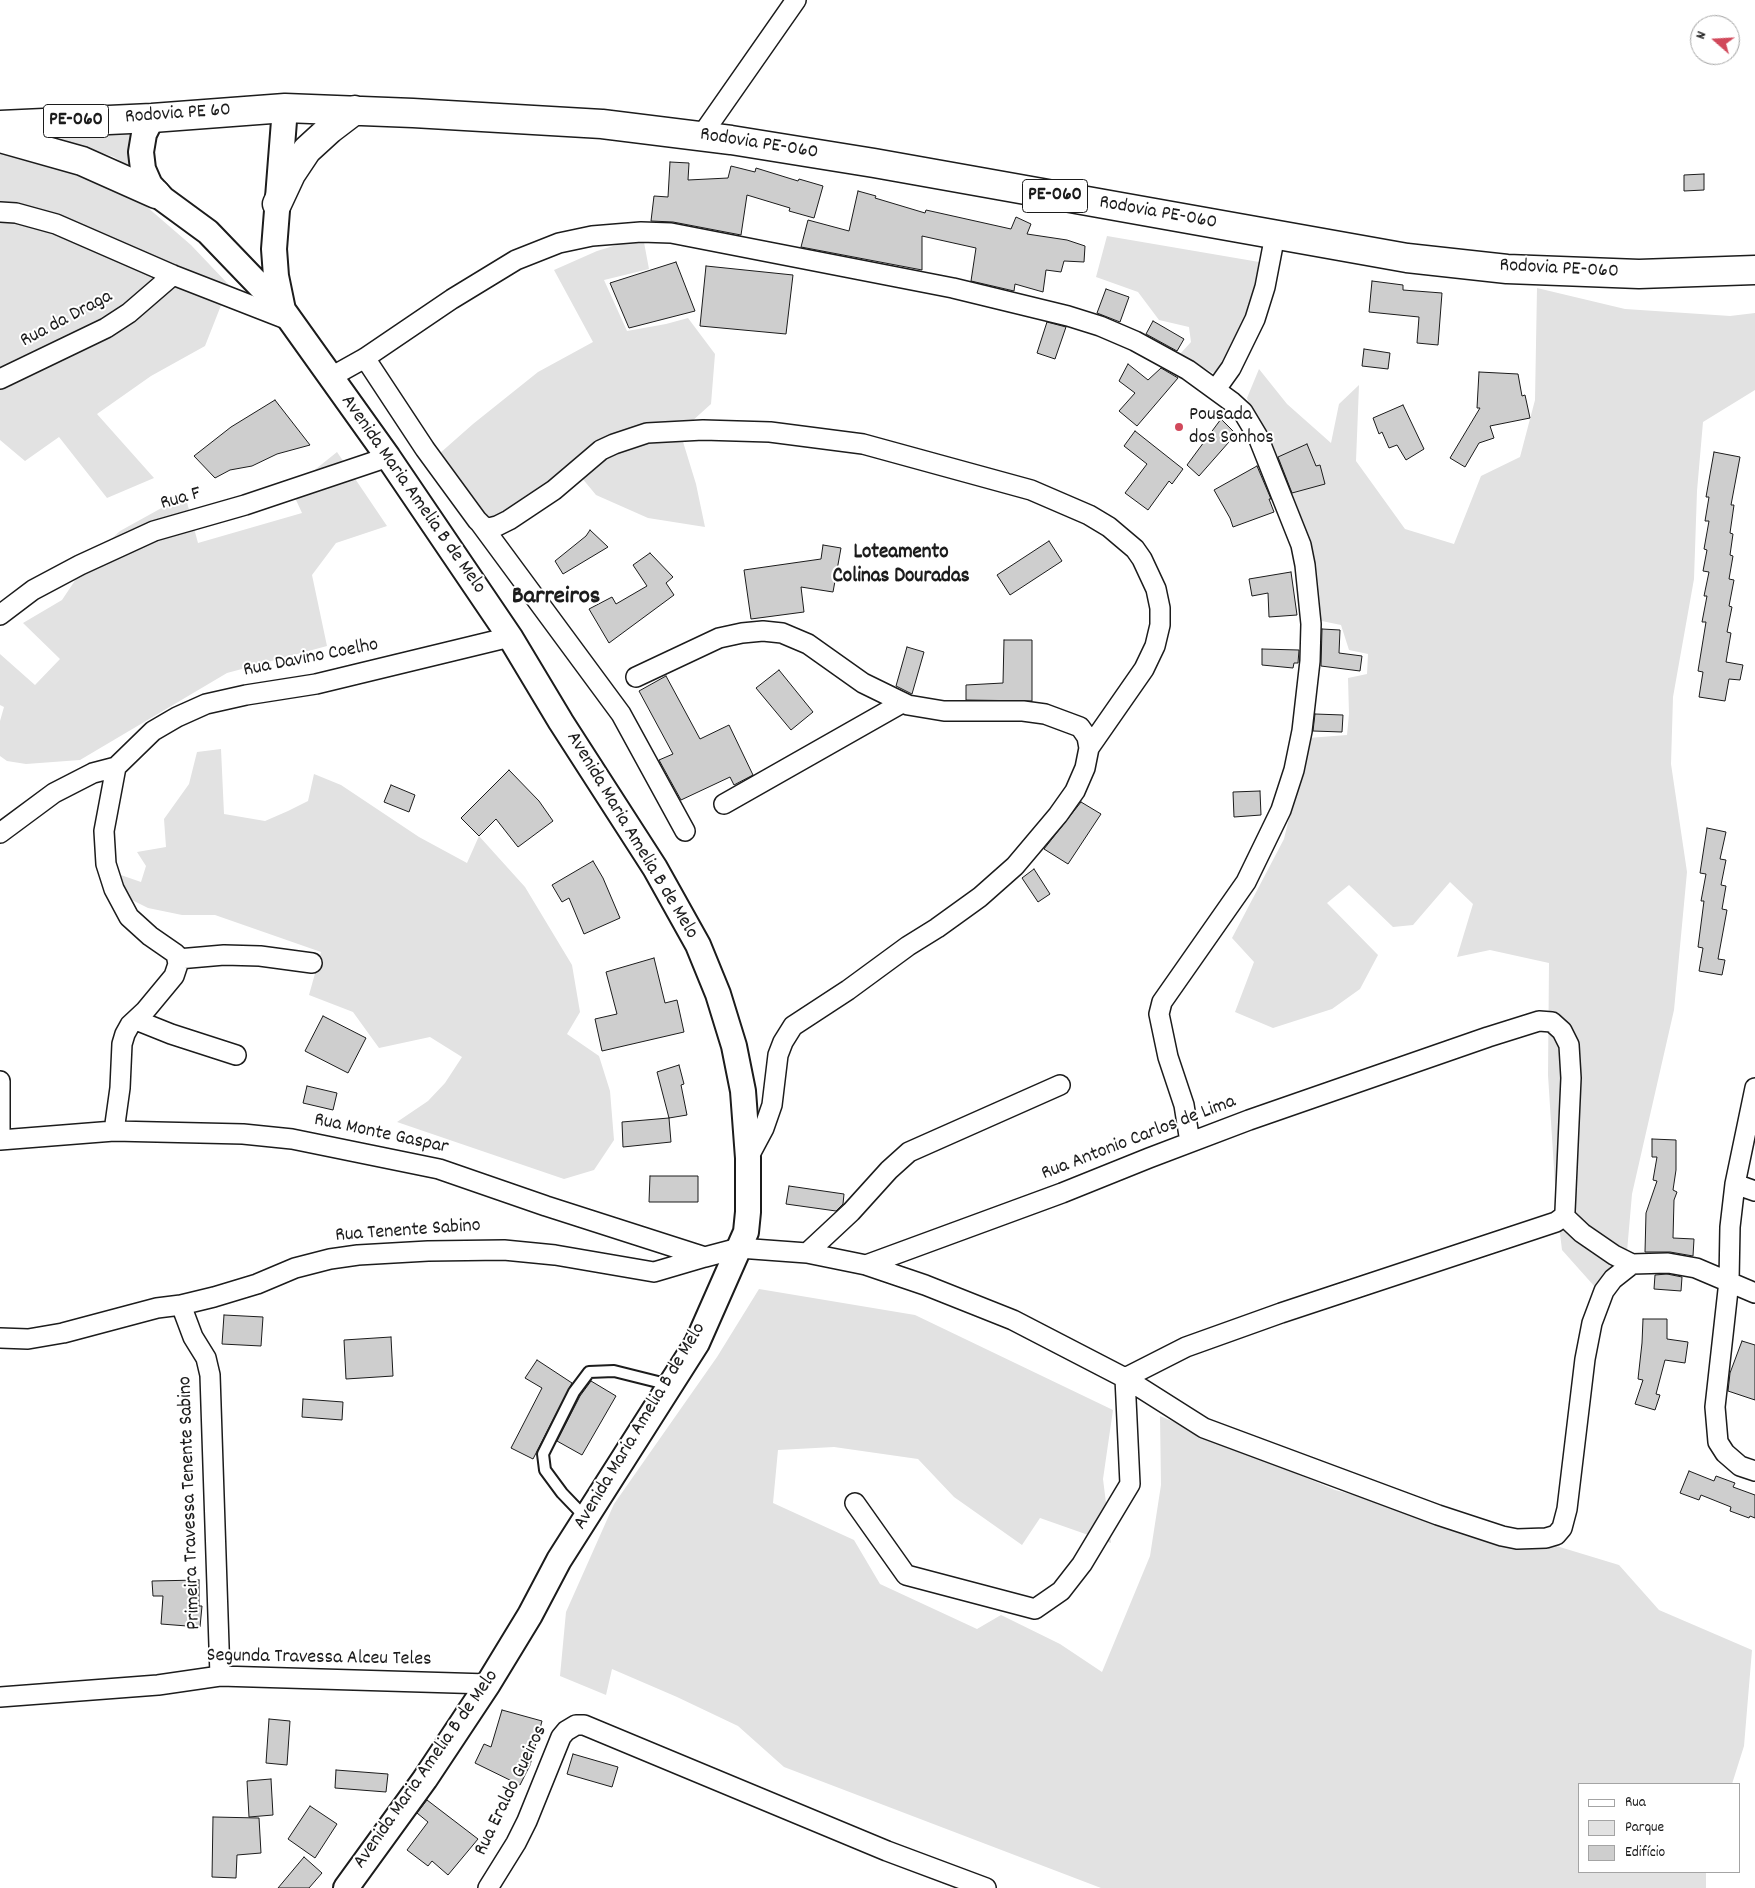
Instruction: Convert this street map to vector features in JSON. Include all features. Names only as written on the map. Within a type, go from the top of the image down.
[{"type":"main road","name":"Rodovia PE 60","points":[[0,125],[152,118],[286,108],[355,110]]},
{"type":"main road","name":"Rodovia PE-060","points":[[355,110],[602,124],[701,136],[874,163],[1407,258],[1507,268],[1639,274],[1755,270]]},
{"type":"main road","points":[[277,204],[295,167],[307,150],[355,110]]},
{"type":"main road","points":[[0,138],[82,161],[156,194]]},
{"type":"street","points":[[701,136],[796,0]]},
{"type":"street","points":[[286,108],[274,249],[276,276],[287,315]]},
{"type":"street","points":[[152,118],[144,134],[142,160],[146,177],[156,194]]},
{"type":"street","name":"Avenida Maria Amelia B de Melo","points":[[156,194],[208,232],[287,315],[388,457],[510,637],[561,722],[655,868],[698,945],[718,994],[734,1046],[743,1091],[748,1158],[746,1232],[697,1342],[559,1560],[530,1615],[488,1684],[425,1779],[346,1888]]},
{"type":"street","points":[[0,212],[16,213],[56,224],[173,275],[287,315]]},
{"type":"street","points":[[331,377],[365,358],[452,299],[516,260],[559,243],[592,236],[641,232],[671,232],[952,288],[1068,316],[1100,326],[1135,341],[1188,370],[1216,389],[1243,412],[1258,437],[1301,545],[1311,624],[1310,660],[1302,731],[1294,770],[1281,810],[1246,882],[1162,1002],[1160,1008],[1159,1014],[1168,1057],[1184,1105],[1190,1142]]},
{"type":"street","points":[[1216,389],[1231,368],[1255,318],[1265,287],[1275,235]]},
{"type":"street","name":"Rua da Draga","points":[[0,379],[106,328],[129,313],[173,275]]},
{"type":"street","points":[[365,358],[425,449],[621,714],[685,831]]},
{"type":"street","points":[[480,523],[486,527],[491,527],[509,520],[554,490],[601,450],[614,444],[647,434],[703,430],[770,432],[863,444],[1031,490],[1089,515],[1110,527],[1135,549],[1142,559],[1156,590],[1160,608],[1160,625],[1154,646],[1144,669],[1089,748]]},
{"type":"street","name":"Rua F","points":[[0,615],[33,590],[80,565],[154,532],[245,505],[388,457]]},
{"type":"street","points":[[636,677],[719,638],[742,632],[763,630],[782,633],[802,641],[863,683],[902,703],[924,709],[944,711],[1023,711],[1045,714],[1080,727],[1087,737],[1089,748],[1085,768],[1075,791],[1058,815],[1015,866],[980,897],[937,928],[793,1026],[783,1042],[778,1055],[775,1088],[766,1121],[748,1158]]},
{"type":"street","name":"Rua Davino Coelho","points":[[116,767],[153,731],[177,717],[206,704],[246,695],[316,684],[510,637]]},
{"type":"street","points":[[724,804],[902,703]]},
{"type":"street","points":[[0,833],[54,793],[93,773],[116,767],[104,831],[106,864],[114,889],[129,917],[150,936],[168,947],[176,954],[178,959],[177,970],[174,976],[125,1034],[122,1044],[120,1088],[114,1131]]},
{"type":"street","points":[[178,959],[224,955],[260,956],[312,963]]},
{"type":"street","points":[[136,1020],[171,1034],[236,1055]]},
{"type":"street","name":"Rua Antonio Carlos de Lima","points":[[866,1265],[1062,1193],[1190,1142],[1532,1022],[1552,1022],[1558,1026],[1566,1037],[1570,1057],[1571,1078],[1564,1216]]},
{"type":"street","points":[[0,1081],[0,1140]]},
{"type":"street","points":[[807,1253],[851,1212],[889,1170],[909,1152],[1060,1085]]},
{"type":"street","points":[[1755,1088],[1735,1184],[1730,1228],[1729,1281],[1715,1400],[1718,1442],[1725,1453],[1740,1466],[1755,1471]]},
{"type":"street","name":"Rua Monte Gaspar","points":[[0,1140],[114,1131],[242,1134],[292,1139],[393,1158],[439,1169],[546,1206],[705,1256]]},
{"type":"street","points":[[1735,1184],[1755,1191]]},
{"type":"street","points":[[1125,1378],[1186,1346],[1550,1224],[1564,1216],[1582,1232],[1614,1255],[1632,1264],[1649,1263],[1696,1268],[1755,1293]]},
{"type":"street","points":[[705,1256],[739,1248],[807,1253],[866,1265],[925,1285],[1013,1320],[1125,1378],[1204,1428],[1420,1509],[1502,1536],[1517,1539],[1546,1538],[1556,1535],[1562,1528],[1566,1518],[1585,1359],[1592,1322],[1604,1291],[1613,1278],[1632,1264]]},
{"type":"street","name":"Rua Tenente Sabino","points":[[0,1338],[28,1339],[63,1333],[157,1308],[181,1305],[214,1297],[257,1284],[295,1268],[330,1259],[358,1255],[428,1251],[504,1250],[555,1255],[654,1272],[705,1256]]},
{"type":"street","name":"Primeira Travessa Tenente Sabino","points":[[181,1305],[194,1337],[206,1358],[210,1375],[220,1676]]},
{"type":"street","points":[[855,1503],[906,1575],[1035,1609],[1062,1591],[1082,1564],[1130,1484],[1125,1378]]},
{"type":"street","name":"Segunda Travessa Alceu Teles","points":[[0,1697],[158,1685],[220,1676],[488,1684]]},
{"type":"street","name":"Rua Eraldo Gueiros","points":[[488,1888],[528,1822],[561,1738],[570,1727],[576,1725],[584,1725],[887,1851],[986,1888]]},
{"type":"lane","points":[[587,1518],[562,1493],[545,1470],[543,1454],[574,1392],[590,1372],[614,1371],[670,1385]]},
{"type":"green space","points":[[135,133],[129,147],[137,172],[114,157],[59,138]]},
{"type":"green space","points":[[0,148],[13,150],[132,194],[191,245],[229,285],[205,346],[151,376],[97,414],[154,478],[107,498],[59,437],[25,461],[0,440]]},
{"type":"green space","points":[[1107,236],[1265,263],[1249,316],[1228,364],[1213,373],[1180,354],[1191,342],[1189,327],[1159,320],[1138,292],[1096,277]]},
{"type":"green space","points":[[643,237],[649,269],[604,280],[627,331],[688,318],[715,354],[711,404],[680,432],[696,484],[705,527],[648,518],[596,495],[572,466],[534,498],[487,522],[439,454],[538,372],[593,342],[554,270],[597,251]]},
{"type":"green space","points":[[1537,288],[1625,309],[1730,316],[1755,313],[1755,390],[1703,422],[1697,491],[1694,579],[1673,697],[1671,764],[1687,872],[1674,1010],[1632,1194],[1626,1263],[1595,1287],[1562,1250],[1556,1200],[1548,1075],[1549,963],[1490,950],[1457,957],[1473,904],[1450,882],[1413,925],[1393,927],[1349,885],[1327,903],[1378,955],[1360,989],[1332,1009],[1273,1028],[1235,1012],[1254,962],[1232,938],[1284,839],[1308,738],[1347,735],[1349,714],[1348,678],[1367,674],[1368,654],[1349,650],[1341,625],[1317,620],[1286,500],[1247,398],[1259,369],[1287,404],[1331,443],[1339,404],[1359,385],[1356,461],[1405,529],[1454,544],[1481,476],[1520,457],[1535,400]]},
{"type":"green space","points":[[337,452],[387,526],[336,543],[312,575],[327,646],[227,673],[80,760],[26,764],[7,761],[0,756],[0,721],[4,707],[0,705],[0,654],[35,685],[60,659],[23,623],[62,600],[88,561],[120,531],[185,495],[198,543],[302,513],[291,489]]},
{"type":"green space","points":[[221,749],[224,814],[265,821],[288,811],[308,801],[314,774],[341,785],[419,837],[467,863],[479,836],[525,887],[572,965],[580,1012],[567,1034],[599,1056],[610,1091],[614,1140],[594,1170],[564,1179],[397,1122],[428,1101],[445,1083],[462,1057],[430,1037],[379,1048],[353,1012],[309,995],[321,952],[215,915],[182,915],[148,908],[128,898],[115,873],[141,882],[146,866],[137,852],[166,847],[164,819],[189,784],[197,752]]},
{"type":"green space","points":[[759,1289],[915,1315],[1113,1410],[1103,1479],[1111,1543],[1040,1518],[1022,1545],[954,1497],[918,1459],[834,1447],[778,1450],[773,1503],[854,1540],[880,1584],[977,1629],[1001,1615],[1060,1644],[1102,1672],[1150,1556],[1161,1485],[1160,1416],[1335,1490],[1540,1541],[1619,1565],[1659,1610],[1752,1650],[1744,1746],[1732,1783],[1578,1783],[1578,1873],[1706,1873],[1706,1888],[1101,1888],[784,1767],[738,1726],[612,1669],[606,1695],[560,1676],[566,1612],[614,1504],[717,1357]]},
{"type":"building","points":[[670,162],[689,163],[688,180],[728,178],[731,166],[755,172],[756,168],[798,181],[799,179],[823,186],[814,218],[789,211],[790,208],[747,195],[741,235],[673,222],[651,221],[654,196],[668,197]]},
{"type":"building","points":[[1704,174],[1704,190],[1684,191],[1684,175]]},
{"type":"building","points":[[858,191],[925,213],[926,210],[1011,229],[1016,217],[1031,224],[1027,234],[1067,240],[1085,246],[1084,262],[1064,261],[1061,272],[1046,270],[1043,292],[1015,284],[1014,291],[971,281],[976,248],[922,236],[922,270],[801,247],[808,220],[849,231]]},
{"type":"building","points":[[676,262],[695,311],[629,328],[610,283]]},
{"type":"building","points":[[706,266],[793,275],[786,334],[700,326]]},
{"type":"building","points":[[1372,281],[1403,285],[1403,290],[1442,293],[1438,345],[1417,343],[1419,317],[1369,312]]},
{"type":"building","points":[[1106,289],[1129,297],[1120,322],[1097,313]]},
{"type":"building","points":[[1153,321],[1184,339],[1177,351],[1146,334]]},
{"type":"building","points":[[1047,322],[1066,327],[1055,359],[1037,353]]},
{"type":"building","points":[[1364,349],[1390,353],[1388,369],[1362,366]]},
{"type":"building","points":[[1128,364],[1148,380],[1161,368],[1178,378],[1137,426],[1119,411],[1135,393],[1119,381]]},
{"type":"building","points":[[1479,372],[1518,374],[1522,396],[1525,395],[1530,418],[1490,426],[1494,438],[1479,443],[1465,467],[1450,458],[1480,408],[1477,408]]},
{"type":"building","points":[[275,400],[310,445],[277,454],[252,466],[230,470],[215,478],[194,456],[231,427]]},
{"type":"building","points":[[1403,405],[1424,449],[1406,460],[1397,445],[1389,448],[1382,432],[1379,434],[1373,418]]},
{"type":"building","points":[[1221,419],[1236,434],[1199,476],[1187,465]]},
{"type":"building","points":[[1135,431],[1183,469],[1172,484],[1169,481],[1148,510],[1125,493],[1147,464],[1124,446]]},
{"type":"building","points":[[1307,444],[1316,466],[1320,465],[1325,484],[1292,493],[1278,457]]},
{"type":"building","points":[[1714,452],[1740,457],[1731,505],[1734,505],[1730,533],[1733,534],[1730,555],[1733,556],[1729,579],[1734,580],[1729,606],[1732,607],[1727,632],[1731,633],[1726,662],[1743,665],[1740,680],[1729,679],[1725,701],[1699,697],[1703,672],[1698,671],[1706,622],[1702,622],[1707,596],[1704,596],[1709,572],[1703,571],[1707,550],[1704,549],[1709,521],[1705,521],[1709,497],[1706,497]]},
{"type":"building","points":[[1257,466],[1271,499],[1269,499],[1274,512],[1233,527],[1214,490]]},
{"type":"building","points":[[590,530],[608,547],[563,574],[555,561],[586,536]]},
{"type":"building","points":[[1049,541],[1062,561],[1010,595],[997,575]]},
{"type":"building","points":[[823,545],[841,548],[833,592],[801,587],[804,612],[751,619],[744,570],[821,559]]},
{"type":"building","points":[[650,553],[673,577],[666,583],[674,595],[609,643],[589,609],[612,597],[616,604],[647,586],[633,565]]},
{"type":"building","points":[[1291,572],[1297,615],[1269,617],[1268,593],[1252,596],[1249,579]]},
{"type":"building","points":[[1322,629],[1340,630],[1339,653],[1362,656],[1360,671],[1321,666]]},
{"type":"building","points":[[1004,640],[1032,640],[1032,701],[966,700],[966,685],[1003,683]]},
{"type":"building","points":[[907,647],[924,652],[912,694],[896,686]]},
{"type":"building","points":[[1262,649],[1299,650],[1298,663],[1294,663],[1293,668],[1262,665]]},
{"type":"building","points":[[779,670],[813,712],[791,730],[756,688]]},
{"type":"building","points":[[666,676],[700,739],[729,725],[753,775],[734,785],[730,777],[681,800],[659,760],[673,754],[639,691]]},
{"type":"building","points":[[1315,714],[1343,715],[1342,732],[1313,731]]},
{"type":"building","points":[[509,770],[539,801],[553,821],[518,847],[496,819],[479,836],[461,818]]},
{"type":"building","points":[[391,785],[415,795],[409,812],[384,802]]},
{"type":"building","points":[[1260,791],[1261,815],[1234,817],[1233,792]]},
{"type":"building","points":[[1081,802],[1101,814],[1068,864],[1044,849]]},
{"type":"building","points":[[1707,828],[1726,832],[1720,859],[1726,860],[1721,885],[1726,886],[1722,909],[1727,910],[1718,959],[1725,960],[1722,975],[1699,971],[1703,948],[1698,947],[1704,901],[1701,901],[1706,874],[1700,873]]},
{"type":"building","points":[[593,861],[603,878],[620,918],[584,934],[569,898],[562,902],[552,885]]},
{"type":"building","points":[[1034,869],[1050,894],[1038,902],[1022,878]]},
{"type":"building","points":[[654,958],[665,1003],[677,1000],[684,1032],[602,1051],[595,1019],[617,1014],[606,972]]},
{"type":"building","points":[[323,1016],[366,1038],[348,1073],[305,1051]]},
{"type":"building","points":[[679,1065],[684,1084],[681,1085],[687,1115],[669,1118],[657,1072]]},
{"type":"building","points":[[307,1086],[337,1093],[333,1110],[303,1103]]},
{"type":"building","points":[[669,1118],[671,1142],[623,1147],[622,1122]]},
{"type":"building","points":[[1652,1139],[1676,1140],[1676,1170],[1673,1190],[1677,1192],[1674,1200],[1673,1238],[1694,1239],[1693,1256],[1670,1252],[1645,1252],[1646,1213],[1657,1181],[1653,1180],[1657,1157],[1652,1157]]},
{"type":"building","points":[[650,1176],[698,1176],[698,1202],[649,1202]]},
{"type":"building","points":[[789,1186],[844,1194],[843,1204],[836,1211],[786,1204]]},
{"type":"building","points":[[1667,1274],[1682,1277],[1681,1291],[1654,1289],[1655,1275]]},
{"type":"building","points":[[224,1315],[263,1317],[261,1346],[222,1344]]},
{"type":"building","points":[[1643,1319],[1667,1319],[1667,1339],[1688,1342],[1685,1363],[1665,1360],[1656,1394],[1660,1395],[1655,1410],[1635,1404],[1643,1380],[1638,1379]]},
{"type":"building","points":[[391,1337],[393,1376],[346,1379],[344,1340]]},
{"type":"building","points":[[1742,1341],[1755,1345],[1755,1400],[1728,1391],[1730,1373]]},
{"type":"building","points":[[537,1360],[572,1383],[533,1459],[511,1448],[542,1388],[525,1378]]},
{"type":"building","points":[[591,1381],[616,1396],[582,1455],[557,1441],[580,1396]]},
{"type":"building","points":[[303,1399],[343,1402],[342,1420],[302,1417]]},
{"type":"building","points":[[1689,1471],[1714,1481],[1716,1476],[1735,1483],[1733,1487],[1755,1495],[1755,1518],[1750,1516],[1749,1518],[1730,1511],[1731,1507],[1701,1495],[1699,1500],[1680,1493]]},
{"type":"building","points":[[199,1580],[199,1606],[202,1606],[200,1627],[161,1624],[163,1596],[153,1596],[152,1581]]},
{"type":"building","points":[[502,1710],[542,1721],[530,1765],[520,1785],[475,1763],[484,1744],[491,1747]]},
{"type":"building","points":[[269,1719],[290,1721],[287,1765],[266,1763]]},
{"type":"building","points":[[573,1754],[618,1767],[612,1787],[567,1774]]},
{"type":"building","points":[[336,1770],[388,1774],[386,1792],[335,1788]]},
{"type":"building","points":[[271,1779],[273,1815],[249,1817],[247,1781]]},
{"type":"building","points":[[427,1800],[478,1839],[448,1875],[432,1861],[428,1866],[407,1850],[428,1822],[417,1813]]},
{"type":"building","points":[[310,1806],[337,1824],[315,1858],[288,1839]]},
{"type":"building","points":[[213,1817],[259,1818],[261,1853],[237,1855],[236,1878],[212,1877]]},
{"type":"building","points":[[304,1857],[322,1873],[309,1888],[278,1888]]},
{"type":"place","name":"Pousada dos Sonhos","points":[[1179,427]]},
{"type":"district","name":"Loteamento Colinas Douradas","points":[[901,566]]},
{"type":"district","name":"Barreiros","points":[[556,599]]}]
